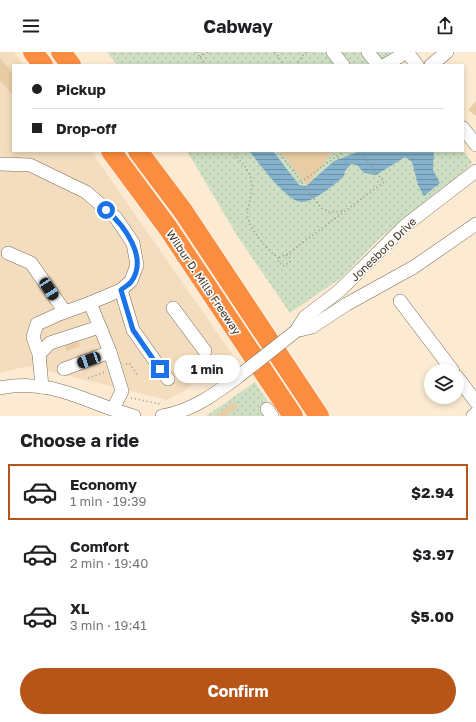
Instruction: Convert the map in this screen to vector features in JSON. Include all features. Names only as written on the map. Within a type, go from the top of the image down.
[{"type":"highway","points":[[33,52],[42,64]]},
{"type":"highway","points":[[61,52],[70,64]]},
{"type":"highway","name":"Wilbur D. Mills Freeway","points":[[112,152],[168,228],[293,416]]},
{"type":"highway","name":"Wilbur D. Mills Freeway","points":[[139,152],[183,211],[319,416]]},
{"type":"street","points":[[333,52],[342,64]]},
{"type":"street","points":[[368,52],[377,64]]},
{"type":"street","points":[[387,64],[407,52],[416,64]]},
{"type":"street","points":[[431,64],[447,52]]},
{"type":"street","points":[[464,129],[476,145]]},
{"type":"street","points":[[0,164],[30,165],[86,192],[116,218],[133,243],[137,265],[131,281],[121,290],[37,324],[33,337],[39,354],[42,387]]},
{"type":"street","name":"Jonesboro Drive","points":[[296,332],[305,317],[339,291],[406,225],[476,171]]},
{"type":"street","name":"Jonesboro Drive","points":[[164,410],[184,414],[216,394],[236,370],[296,332],[312,327],[347,304],[414,267],[476,224]]},
{"type":"street","points":[[8,253],[31,263],[64,312]]},
{"type":"street","points":[[121,290],[133,330],[168,379]]},
{"type":"street","points":[[400,301],[448,364]]},
{"type":"street","points":[[90,303],[110,352],[122,391],[119,412]]},
{"type":"street","points":[[173,308],[205,351]]},
{"type":"street","points":[[39,354],[50,342],[96,328],[101,329]]},
{"type":"street","points":[[64,369],[110,352]]},
{"type":"street","points":[[464,386],[476,402]]},
{"type":"street","points":[[0,388],[42,387],[67,391],[119,412],[134,416]]},
{"type":"street","points":[[472,416],[476,413]]},
{"type":"path","points":[[196,52],[205,64]]},
{"type":"path","points":[[200,57],[208,52]]},
{"type":"path","points":[[274,52],[283,64]]},
{"type":"path","points":[[296,64],[306,52]]},
{"type":"path","points":[[233,152],[244,164],[251,177],[253,188],[248,212],[250,222],[266,248],[271,254],[279,258],[286,255],[384,182],[361,152]]},
{"type":"path","points":[[279,152],[314,199],[325,211],[335,212],[346,210]]},
{"type":"path","points":[[301,182],[343,152]]},
{"type":"path","points":[[279,258],[279,264],[283,266],[288,265],[291,260],[286,255]]},
{"type":"path","points":[[125,364],[129,363],[138,376]]},
{"type":"path","points":[[215,378],[236,370]]},
{"type":"path","points":[[88,378],[108,371]]},
{"type":"path","points":[[125,396],[164,410]]},
{"type":"shaded area","points":[[0,52],[14,52],[23,64],[12,64],[12,152],[92,152],[232,354],[184,391],[167,400],[28,366],[0,373]]},
{"type":"green space","points":[[107,52],[390,52],[399,64],[116,64]]},
{"type":"green space","points":[[464,151],[472,162],[467,169],[378,240],[341,278],[290,313],[238,237],[188,152]]},
{"type":"green space","points":[[255,382],[277,416],[206,416]]},
{"type":"water","points":[[250,152],[274,152],[299,185],[306,186],[334,161],[357,152],[434,152],[433,170],[440,183],[424,196],[418,185],[412,162],[405,157],[376,175],[364,173],[357,165],[351,164],[345,171],[344,176],[330,188],[312,199],[302,202],[289,196],[266,172]]},
{"type":"building","points":[[0,58],[12,73],[11,93],[0,80]]},
{"type":"building","points":[[476,101],[476,116],[468,110]]},
{"type":"building","points":[[281,152],[332,152],[307,185]]},
{"type":"building","points":[[78,341],[80,346],[67,351],[65,346]]},
{"type":"building","points":[[234,402],[238,407],[226,416],[215,416]]},
{"type":"route","points":[[106,210],[116,218],[133,243],[137,265],[131,281],[121,290],[133,330],[160,369]]}]
